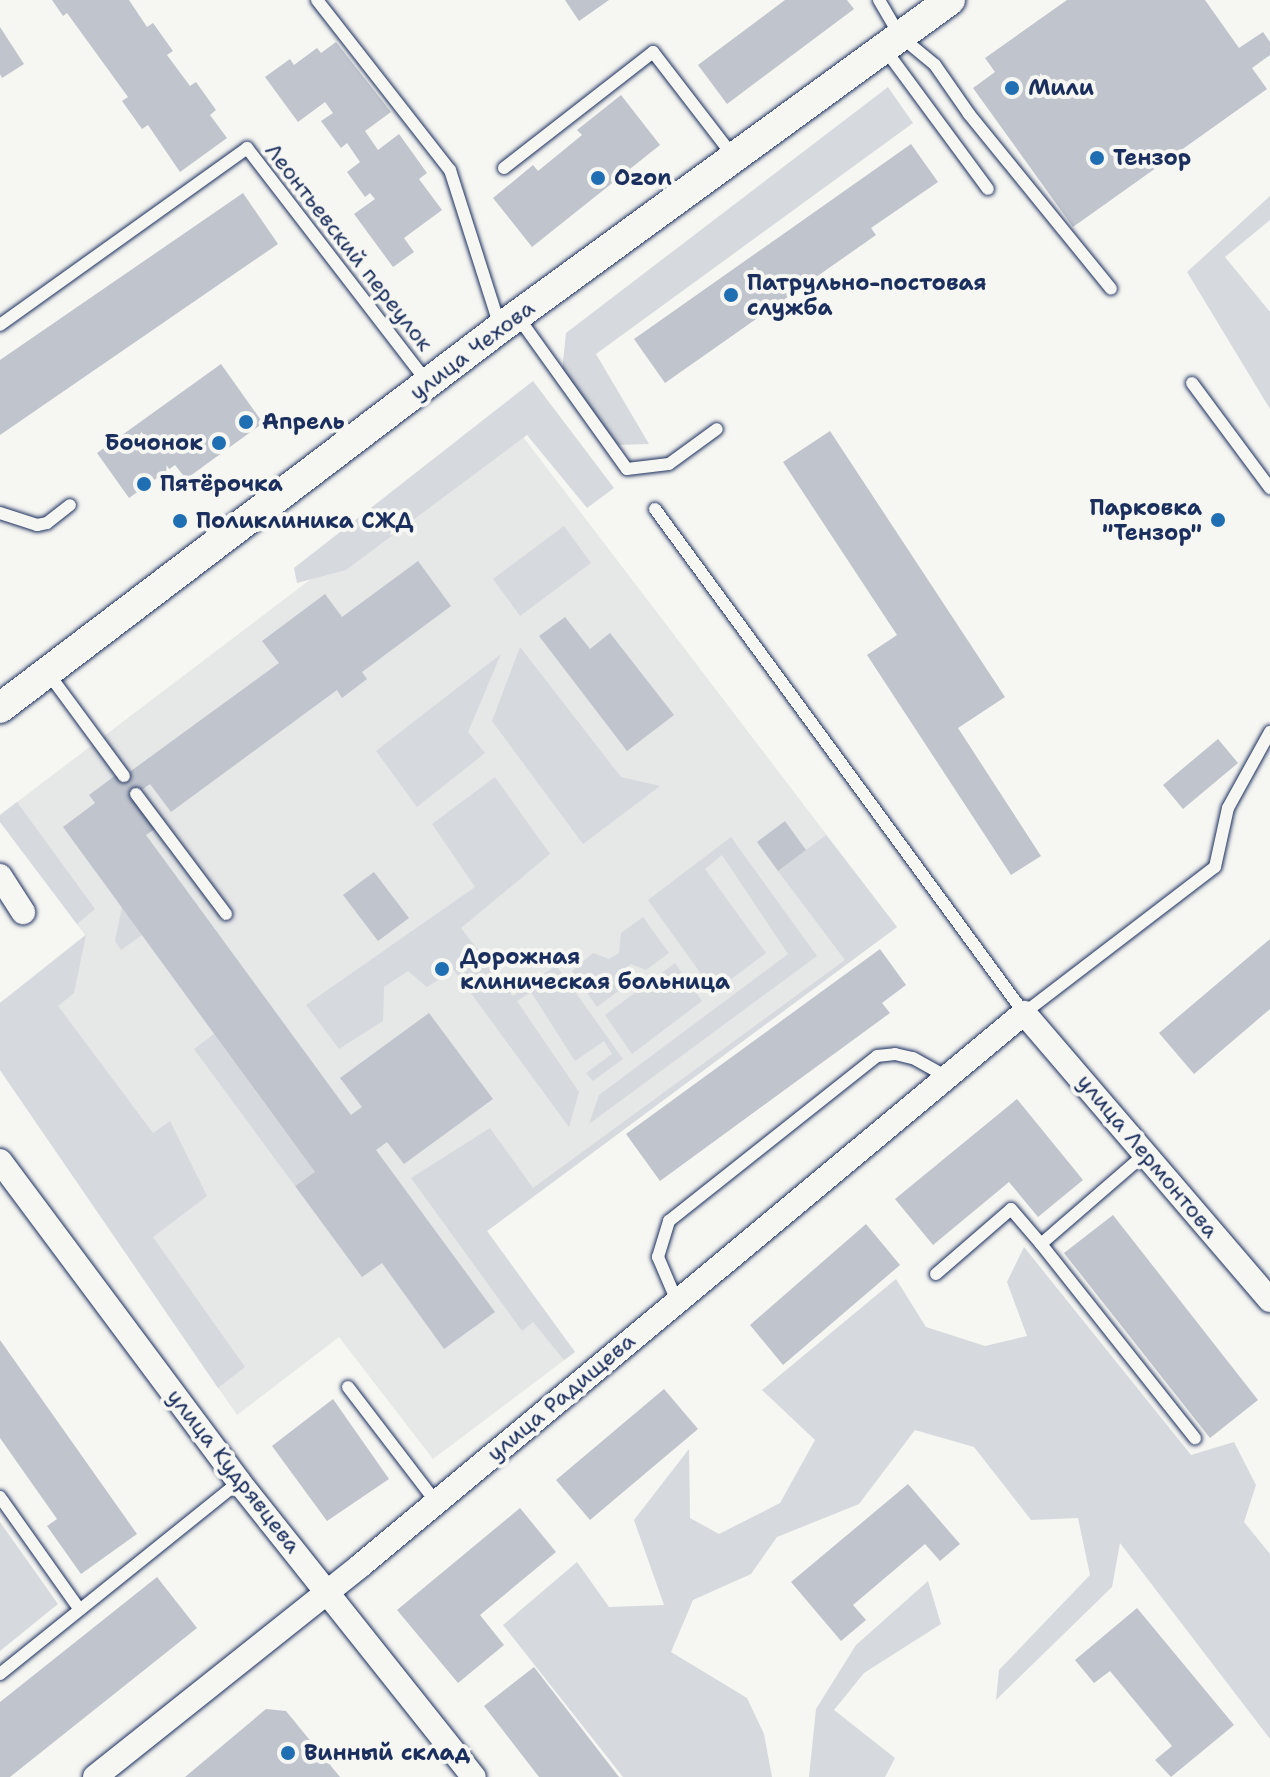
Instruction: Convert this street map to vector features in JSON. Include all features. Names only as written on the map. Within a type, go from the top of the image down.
[{"type":"street","name":"улица Чехова","points":[[0,708],[509,322],[950,0]]},
{"type":"street","points":[[0,876],[23,912]]},
{"type":"street","name":"улица Радищева","points":[[95,1777],[436,1502],[676,1299],[1024,1013]]},
{"type":"street","name":"улица Лермонтова","points":[[1024,1013],[1270,1300]]},
{"type":"street","name":"улица Кудрявцева","points":[[0,1161],[239,1482],[474,1777]]},
{"type":"lane","points":[[317,0],[450,170],[509,322],[627,469],[669,464],[717,429]]},
{"type":"lane","points":[[879,0],[892,42],[988,189]]},
{"type":"lane","points":[[892,42],[935,65],[969,114],[1111,289]]},
{"type":"lane","points":[[504,168],[653,52],[734,157]]},
{"type":"lane","name":"Леонтьевский переулок","points":[[0,325],[247,148],[428,383]]},
{"type":"lane","points":[[1192,383],[1270,488]]},
{"type":"lane","points":[[0,513],[37,525],[47,523],[70,505]]},
{"type":"lane","points":[[655,509],[1024,1013],[1215,867],[1228,808],[1270,732]]},
{"type":"lane","points":[[48,672],[124,776]]},
{"type":"lane","points":[[136,794],[226,914]]},
{"type":"lane","points":[[676,1299],[658,1257],[669,1221],[877,1056],[895,1054],[913,1058],[946,1076]]},
{"type":"lane","points":[[1041,1244],[1146,1153]]},
{"type":"lane","points":[[936,1274],[1011,1209],[1195,1438]]},
{"type":"lane","points":[[348,1387],[436,1502]]},
{"type":"lane","points":[[0,1674],[239,1482]]},
{"type":"lane","points":[[0,1497],[80,1610]]},
{"type":"shaded area","points":[[888,87],[913,123],[596,354],[649,444],[618,445],[562,371],[566,333]]},
{"type":"shaded area","points":[[1270,196],[1270,220],[1225,257],[1270,312],[1270,409],[1187,272]]},
{"type":"shaded area","points":[[533,381],[614,488],[587,508],[527,435],[346,570],[297,583],[294,568]]},
{"type":"shaded area","name":"Дорожная клиническая больница","points":[[514,425],[897,927],[487,1231],[575,1352],[433,1459],[339,1337],[237,1415],[0,1070],[0,1003],[85,935],[0,822],[0,815]]},
{"type":"shaded area","points":[[564,526],[591,563],[520,616],[493,579]]},
{"type":"shaded area","points":[[520,647],[621,777],[660,786],[583,844],[492,721]]},
{"type":"shaded area","points":[[501,654],[468,732],[485,753],[417,807],[376,751]]},
{"type":"shaded area","points":[[495,777],[550,854],[461,928],[513,996],[556,965],[623,1059],[593,1081],[586,1073],[612,1054],[604,1041],[575,1061],[531,992],[517,1001],[579,1092],[569,1127],[454,970],[427,987],[408,971],[384,987],[383,1021],[339,1049],[306,1005],[475,887],[432,824]]},
{"type":"shaded area","points":[[17,802],[95,909],[77,924],[0,822],[0,815]]},
{"type":"shaded area","points":[[826,835],[897,927],[487,1231],[575,1352],[564,1360],[533,1322],[522,1331],[411,1178],[490,1128],[533,1188],[845,960],[778,871]]},
{"type":"shaded area","points":[[731,837],[817,956],[589,1124],[599,1095],[788,954],[722,855],[705,869],[766,953],[714,992],[648,900]]},
{"type":"shaded area","points":[[122,907],[142,935],[121,950],[115,941]]},
{"type":"shaded area","points":[[643,917],[669,953],[646,970],[631,964],[620,972],[621,989],[597,1007],[572,971],[593,953],[609,959],[619,953],[621,933]]},
{"type":"shaded area","points":[[86,935],[74,993],[58,1006],[153,1133],[170,1121],[207,1196],[153,1237],[245,1367],[218,1388],[0,1070],[0,1003]]},
{"type":"shaded area","points":[[675,963],[702,1001],[632,1054],[605,1015]]},
{"type":"shaded area","points":[[214,1034],[315,1172],[295,1186],[194,1049]]},
{"type":"shaded area","points":[[1024,1247],[1191,1455],[1234,1442],[1256,1485],[1244,1522],[1270,1554],[1270,1739],[1120,1543],[1112,1587],[996,1700],[999,1670],[1090,1575],[1078,1518],[1031,1520],[974,1447],[915,1430],[859,1504],[777,1537],[751,1574],[693,1600],[671,1652],[747,1698],[764,1734],[772,1777],[623,1777],[503,1625],[577,1562],[609,1607],[664,1605],[634,1520],[689,1449],[690,1518],[719,1534],[780,1503],[815,1440],[762,1390],[896,1279],[926,1327],[985,1346],[1027,1336],[1007,1282]]},
{"type":"shaded area","points":[[0,1522],[58,1604],[0,1651]]},
{"type":"shaded area","points":[[928,1581],[941,1624],[864,1673],[834,1710],[895,1758],[885,1777],[809,1777],[816,1709],[856,1645]]},
{"type":"building","points":[[52,0],[129,0],[147,27],[153,23],[173,51],[167,55],[190,86],[196,82],[216,110],[210,115],[227,138],[180,172],[148,125],[142,129],[122,101],[128,97],[67,13],[63,16]]},
{"type":"building","points":[[565,0],[609,0],[579,21]]},
{"type":"building","points":[[785,0],[847,0],[854,9],[727,104],[698,65]]},
{"type":"building","name":"Тензор","points":[[1067,0],[1205,0],[1239,48],[1263,32],[1270,42],[1270,55],[1252,68],[1267,89],[1073,227],[973,88],[995,72],[985,58]]},
{"type":"building","points":[[0,27],[24,64],[2,78],[0,74]]},
{"type":"building","points":[[336,42],[391,112],[365,131],[378,150],[399,134],[427,173],[419,179],[442,210],[404,238],[414,252],[393,267],[354,214],[375,199],[370,193],[365,197],[347,172],[360,162],[347,143],[341,148],[321,121],[333,113],[325,102],[298,122],[265,77],[290,59],[294,65],[317,48],[321,53]]},
{"type":"building","points":[[621,95],[660,145],[532,247],[493,198],[533,165],[538,171],[582,135],[577,130]]},
{"type":"building","points":[[911,144],[938,182],[871,228],[876,235],[665,383],[634,339]]},
{"type":"building","points":[[243,193],[278,244],[0,435],[0,360]]},
{"type":"building","points":[[221,364],[263,423],[186,479],[175,465],[129,498],[97,453]]},
{"type":"building","points":[[830,431],[1005,697],[958,728],[1041,856],[1011,875],[867,655],[897,635],[783,462]]},
{"type":"building","points":[[418,561],[451,606],[362,672],[367,679],[342,698],[337,690],[171,812],[150,784],[136,794],[159,826],[146,835],[351,1115],[362,1107],[340,1078],[429,1013],[493,1099],[404,1164],[387,1142],[376,1150],[495,1312],[444,1349],[382,1263],[362,1277],[295,1186],[315,1172],[63,827],[95,803],[89,795],[120,772],[124,776],[279,663],[262,641],[325,594],[342,617]]},
{"type":"building","points":[[565,617],[590,649],[610,633],[674,715],[627,751],[539,636]]},
{"type":"building","points":[[1218,739],[1238,763],[1183,809],[1163,785]]},
{"type":"building","points":[[785,821],[806,850],[778,871],[757,842]]},
{"type":"building","points":[[374,872],[409,918],[378,941],[343,895]]},
{"type":"building","points":[[1270,939],[1270,1009],[1194,1074],[1159,1033]]},
{"type":"building","points":[[880,949],[906,985],[882,1003],[890,1013],[660,1181],[626,1134]]},
{"type":"building","points":[[1017,1099],[1083,1180],[1038,1217],[1009,1182],[933,1245],[895,1199]]},
{"type":"building","points":[[1113,1215],[1258,1400],[1210,1438],[1064,1253]]},
{"type":"building","points":[[866,1224],[900,1265],[783,1365],[750,1325]]},
{"type":"building","points":[[0,1340],[137,1534],[81,1574],[47,1526],[57,1519],[0,1438]]},
{"type":"building","points":[[664,1389],[698,1429],[590,1520],[556,1480]]},
{"type":"building","points":[[333,1399],[389,1479],[327,1521],[272,1446]]},
{"type":"building","points":[[908,1484],[960,1544],[940,1561],[925,1544],[853,1605],[866,1620],[841,1641],[791,1582]]},
{"type":"building","points":[[520,1508],[556,1552],[480,1615],[504,1645],[458,1683],[397,1610]]},
{"type":"building","points":[[157,1577],[197,1628],[10,1777],[0,1777],[0,1702]]},
{"type":"building","points":[[1137,1608],[1234,1725],[1171,1777],[1155,1760],[1172,1746],[1110,1671],[1094,1683],[1075,1660]]},
{"type":"building","points":[[534,1667],[619,1777],[539,1777],[484,1706]]},
{"type":"building","points":[[266,1709],[286,1711],[340,1777],[185,1777]]},
{"type":"place","name":"Мили","points":[[1012,88]]},
{"type":"place","name":"Тензор","points":[[1097,158]]},
{"type":"place","name":"Ozon","points":[[598,178]]},
{"type":"place","name":"Патрульно-постовая служба","points":[[731,295]]},
{"type":"place","name":"Апрель","points":[[246,422]]},
{"type":"place","name":"Бочонок","points":[[219,443]]},
{"type":"place","name":"Пятёрочка","points":[[144,484]]},
{"type":"place","name":"Парковка \"Тензор\"","points":[[1218,520]]},
{"type":"place","name":"Поликлиника СЖД","points":[[180,521]]},
{"type":"place","name":"Дорожная клиническая больница","points":[[442,969]]},
{"type":"place","name":"Винный склад","points":[[288,1753]]}]
